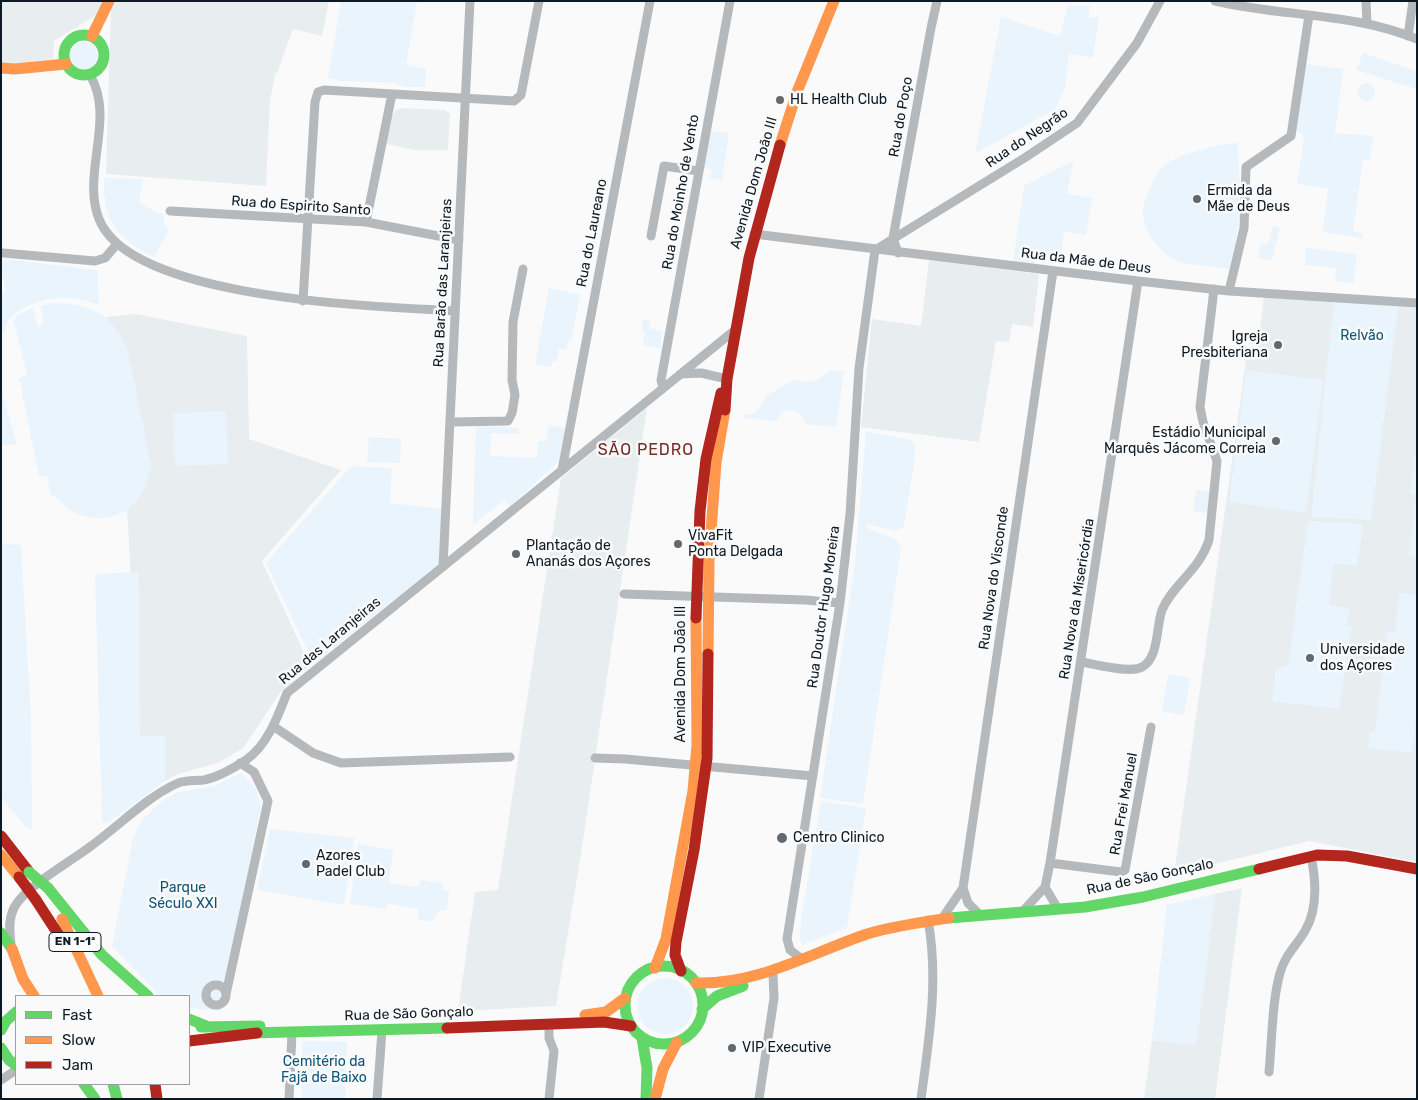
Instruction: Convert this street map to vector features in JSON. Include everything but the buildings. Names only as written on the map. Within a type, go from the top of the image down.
[{"type":"main road","points":[[92,36],[109,1]]},
{"type":"main road","name":"Avenida Dom João III","points":[[681,971],[675,955],[676,942],[694,850],[701,765],[702,598],[700,510],[706,459],[718,401],[726,379],[754,234],[784,128],[834,1]]},
{"type":"main road","points":[[79,36],[92,36],[100,42],[104,55],[100,68],[90,75],[75,74],[66,64],[64,54],[70,40],[79,36]]},
{"type":"main road","points":[[1,68],[15,69],[66,64]]},
{"type":"main road","name":"Avenida Dom João III","points":[[655,968],[666,939],[701,765]]},
{"type":"main road","name":"EN 1-1ª","points":[[1,836],[24,875]]},
{"type":"main road","name":"EN 1-1ª","points":[[1,855],[42,893],[72,936],[98,995]]},
{"type":"main road","name":"Rua de São Gonçalo","points":[[696,983],[716,985],[802,959],[869,934],[928,920],[943,917],[1058,909],[1146,896],[1311,856],[1347,856],[1417,869]]},
{"type":"main road","points":[[42,893],[102,955],[147,995]]},
{"type":"main road","name":"EN 1-1ª","points":[[42,893],[87,995]]},
{"type":"main road","points":[[1,932],[12,949]]},
{"type":"main road","name":"Rua das Laranjeiras","points":[[12,949],[23,979],[33,995]]},
{"type":"main road","name":"Rua de São Gonçalo","points":[[702,1009],[717,996],[772,974],[802,959]]},
{"type":"main road","points":[[655,968],[672,968],[681,971],[696,983],[702,1000],[702,1009],[697,1026],[685,1038],[677,1042],[653,1043],[642,1038],[631,1026],[627,1017],[626,998],[633,982],[646,971],[655,968]]},
{"type":"main road","name":"Rua das Laranjeiras","points":[[22,995],[23,979]]},
{"type":"main road","name":"Rua de São Gonçalo","points":[[190,1027],[559,1017],[606,1012],[626,998]]},
{"type":"main road","points":[[1,1030],[9,1015]]},
{"type":"main road","points":[[190,1019],[209,1027]]},
{"type":"main road","name":"Rua de São Gonçalo","points":[[190,1033],[382,1031],[549,1026],[604,1022],[631,1026]]},
{"type":"main road","points":[[190,1041],[257,1033]]},
{"type":"main road","points":[[642,1038],[648,1058],[649,1073],[646,1099]]},
{"type":"main road","points":[[655,1099],[659,1076],[667,1055],[677,1042]]},
{"type":"main road","points":[[1,1049],[9,1060],[15,1064]]},
{"type":"main road","points":[[85,1085],[95,1099]]},
{"type":"main road","points":[[113,1085],[117,1099]]},
{"type":"main road","points":[[123,1085],[127,1099]]},
{"type":"main road","points":[[155,1085],[157,1099]]},
{"type":"street","name":"Rua Barão das Laranjeiras","points":[[443,567],[470,1]]},
{"type":"street","points":[[303,301],[315,102],[318,92],[324,90],[514,101],[518,98],[539,1]]},
{"type":"street","name":"Rua do Laureano","points":[[562,470],[650,1]]},
{"type":"street","name":"Rua do Moinho de Vento","points":[[663,388],[661,380],[730,1]]},
{"type":"street","name":"Rua do Poço","points":[[893,238],[930,28],[937,1]]},
{"type":"street","name":"Rua do Negrão","points":[[875,250],[1026,157],[1077,123],[1137,43],[1160,1]]},
{"type":"street","points":[[1215,1],[1249,9],[1343,18],[1367,23],[1412,37],[1413,1]]},
{"type":"street","points":[[1366,1],[1367,23]]},
{"type":"street","points":[[1229,290],[1244,228],[1246,167],[1291,136],[1309,15]]},
{"type":"street","points":[[90,75],[100,98],[94,192],[95,208],[99,220],[116,244],[152,265],[177,275],[303,301],[454,311]]},
{"type":"street","points":[[366,222],[392,94]]},
{"type":"street","points":[[652,236],[664,166],[698,171]]},
{"type":"street","name":"Rua do Espirito Santo","points":[[170,212],[366,222],[459,240]]},
{"type":"street","name":"Rua da Mãe de Deus","points":[[754,234],[1138,282],[1214,289],[1417,302]]},
{"type":"street","points":[[893,238],[898,253]]},
{"type":"street","points":[[2,252],[95,261],[105,258],[116,244]]},
{"type":"street","name":"Rua Doutor Hugo Moreira","points":[[802,959],[790,950],[787,938],[840,603],[850,514],[859,368],[875,250]]},
{"type":"street","points":[[450,422],[508,421],[512,412],[515,395],[512,380],[513,322],[523,270]]},
{"type":"street","name":"Rua Nova do Visconde","points":[[943,917],[962,888],[1053,272]]},
{"type":"street","name":"Rua Nova da Misericórdia","points":[[1046,887],[1138,282]]},
{"type":"street","points":[[1081,662],[1133,670],[1145,666],[1152,657],[1159,620],[1166,602],[1198,564],[1206,551],[1209,540],[1217,461],[1203,422],[1200,407],[1214,289]]},
{"type":"street","name":"Rua das Laranjeiras","points":[[12,949],[9,923],[12,912],[22,897],[95,843],[129,815],[179,782],[205,780],[221,774],[247,759],[269,735],[288,693],[735,330]]},
{"type":"street","points":[[680,374],[692,372],[726,379]]},
{"type":"street","points":[[624,594],[840,603]]},
{"type":"street","points":[[273,726],[313,754],[341,763],[510,758]]},
{"type":"street","name":"Rua Frei Manuel","points":[[1050,863],[1120,872],[1125,870],[1151,727]]},
{"type":"street","points":[[595,758],[701,765],[813,776]]},
{"type":"street","points":[[230,976],[219,985],[208,990],[208,1002],[213,1005],[220,1005],[224,1002],[230,976],[268,801],[254,772],[240,763]]},
{"type":"street","points":[[1269,1072],[1279,975],[1290,950],[1306,930],[1314,903],[1315,874],[1311,856]]},
{"type":"street","points":[[1023,912],[1046,887],[1058,909]]},
{"type":"street","points":[[962,888],[968,903],[979,914]]},
{"type":"street","points":[[921,1099],[933,1009],[934,970],[928,920]]},
{"type":"street","points":[[759,1099],[774,998],[772,974]]},
{"type":"street","points":[[219,985],[226,994]]},
{"type":"street","points":[[549,1026],[549,1038],[554,1051],[549,1099]]},
{"type":"street","points":[[377,1099],[382,1031]]},
{"type":"street","points":[[289,1099],[292,1033]]},
{"type":"street","points":[[1,1080],[15,1071]]},
{"type":"shaded area","points":[[1,1],[329,1],[322,36],[293,29],[275,74],[270,101],[266,186],[106,174],[111,6],[54,41],[53,59],[16,64],[1,63]]},
{"type":"shaded area","points":[[402,108],[445,110],[450,114],[448,150],[415,150],[386,144],[390,119],[396,110]]},
{"type":"shaded area","points":[[929,260],[1039,274],[1033,327],[1012,324],[1009,342],[996,341],[979,442],[861,427],[872,319],[921,326]]},
{"type":"shaded area","name":"Universidade dos Açores","points":[[1264,296],[1417,308],[1417,862],[1309,841],[1174,874],[1247,353],[1257,355]]},
{"type":"shaded area","points":[[135,314],[247,336],[249,439],[341,470],[262,561],[310,666],[280,693],[243,748],[218,763],[178,774],[165,781],[165,736],[140,736],[127,509],[138,500],[106,317]]},
{"type":"shaded area","points":[[647,408],[580,860],[556,1006],[458,1011],[475,892],[498,890],[561,478]]},
{"type":"shaded area","points":[[1242,888],[1215,1099],[1144,1099],[1152,1040],[1196,1045],[1215,894]]},
{"type":"green space","points":[[341,1],[417,1],[406,65],[426,69],[425,87],[404,87],[396,83],[340,81],[328,78]]},
{"type":"green space","points":[[1068,5],[1090,6],[1088,18],[1099,17],[1093,58],[1069,54],[1065,87],[1055,109],[975,154],[1001,17],[1060,36]]},
{"type":"green space","points":[[84,42],[94,46],[98,56],[94,66],[84,70],[74,66],[70,56],[74,46]]},
{"type":"green space","points":[[1363,53],[1417,71],[1417,89],[1356,70]]},
{"type":"green space","points":[[1305,64],[1343,69],[1333,151],[1336,133],[1373,136],[1370,160],[1363,159],[1353,232],[1362,233],[1362,238],[1323,232],[1328,188],[1297,184],[1304,140],[1302,134],[1295,130]]},
{"type":"green space","points":[[1362,83],[1370,83],[1375,88],[1373,99],[1362,101],[1357,96],[1357,88]]},
{"type":"green space","points":[[710,131],[729,133],[722,180],[710,178],[712,169],[703,168]]},
{"type":"green space","points":[[1237,142],[1239,174],[1238,222],[1229,269],[1180,262],[1173,259],[1159,248],[1154,241],[1145,225],[1143,217],[1146,199],[1157,175],[1162,167],[1177,158]]},
{"type":"green space","points":[[1073,161],[1067,194],[1092,198],[1086,235],[1064,232],[1061,253],[1036,251],[1034,265],[1013,262],[1024,186]]},
{"type":"green space","points":[[104,178],[143,179],[139,202],[155,212],[164,214],[164,225],[169,230],[154,257],[130,242],[114,227],[106,206]]},
{"type":"green space","points":[[1273,226],[1280,228],[1272,260],[1257,258],[1261,244],[1268,244]]},
{"type":"green space","points":[[1306,248],[1357,254],[1354,283],[1335,281],[1336,268],[1305,265]]},
{"type":"green space","points":[[4,259],[97,270],[99,305],[70,298],[44,300],[17,312],[6,325],[5,333],[1,333],[1,292],[6,292],[1,269]]},
{"type":"green space","points":[[549,288],[580,295],[571,341],[568,341],[566,350],[559,348],[557,361],[552,361],[551,367],[535,364]]},
{"type":"green space","name":"Relvão","points":[[1334,301],[1398,307],[1371,520],[1311,517]]},
{"type":"green space","points":[[53,303],[78,305],[99,314],[116,328],[128,351],[151,464],[148,479],[135,502],[125,511],[114,516],[88,517],[73,512],[51,496],[47,476],[39,477],[19,377],[27,375],[14,321],[17,315],[33,308],[38,328],[44,321],[40,306]]},
{"type":"green space","points":[[643,320],[650,321],[649,328],[662,331],[660,348],[643,345],[645,333],[641,332]]},
{"type":"green space","points":[[830,370],[844,371],[836,427],[805,424],[800,414],[790,410],[782,412],[776,421],[743,418],[744,415],[758,410],[765,396],[796,379],[806,382],[811,381]]},
{"type":"green space","name":"Estádio Municipal Marquês Jácome Correia","points":[[1246,370],[1323,380],[1306,513],[1229,502]]},
{"type":"green space","points":[[1,390],[17,444],[1,445]]},
{"type":"green space","points":[[226,411],[228,464],[175,466],[173,413]]},
{"type":"green space","points":[[549,425],[565,428],[559,461],[510,506],[504,500],[473,525],[476,426],[519,428],[519,434],[491,433],[490,456],[537,458],[538,441],[546,441]]},
{"type":"green space","points":[[866,432],[907,439],[914,443],[915,457],[904,526],[896,531],[867,524],[867,528],[896,539],[901,548],[863,804],[820,798],[855,563]]},
{"type":"green space","points":[[369,437],[401,439],[400,463],[367,462]]},
{"type":"green space","points":[[1417,440],[1417,557],[1409,556],[1416,495],[1410,494]]},
{"type":"green space","points":[[351,466],[392,468],[390,503],[442,509],[441,562],[314,664],[266,563]]},
{"type":"green space","points":[[1196,490],[1210,492],[1207,513],[1193,511]]},
{"type":"green space","points":[[1308,521],[1363,524],[1357,565],[1333,564],[1329,605],[1350,608],[1346,626],[1352,627],[1339,709],[1272,701],[1276,669],[1288,665]]},
{"type":"green space","points":[[1,544],[21,545],[31,718],[32,829],[26,827],[1,797]]},
{"type":"green space","points":[[139,572],[140,736],[165,736],[165,781],[109,822],[102,823],[95,574]]},
{"type":"green space","points":[[1399,593],[1417,595],[1417,709],[1412,753],[1368,748],[1370,731],[1375,731],[1387,631],[1395,632]]},
{"type":"green space","points":[[1168,674],[1190,678],[1184,715],[1162,711]]},
{"type":"green space","name":"Parque Século XXI","points":[[241,773],[255,787],[261,805],[221,1011],[190,1008],[190,995],[159,995],[112,946],[133,838],[141,821],[163,800],[179,792],[214,786]]},
{"type":"green space","points":[[821,801],[866,808],[847,928],[802,945],[800,939],[801,920]]},
{"type":"green space","name":"Azores Padel Club","points":[[270,829],[354,838],[344,905],[257,890]]},
{"type":"green space","points":[[358,844],[393,850],[389,883],[419,887],[421,880],[443,883],[443,890],[450,891],[446,910],[438,911],[433,922],[418,919],[418,909],[387,903],[385,909],[350,904]]},
{"type":"green space","points":[[1215,894],[1196,1045],[1152,1040],[1167,905]]},
{"type":"green space","points":[[665,978],[676,980],[685,986],[691,995],[693,1006],[691,1017],[685,1026],[676,1032],[665,1034],[654,1032],[645,1026],[639,1017],[637,1006],[639,995],[645,986],[654,980]]},
{"type":"green space","name":"Cemitério da Fajã de Baixo","points":[[303,1041],[347,1042],[345,1099],[301,1099]]},
{"type":"traffic: fast","points":[[88,35],[95,38],[101,44],[104,55],[103,63],[95,72],[88,75],[80,75],[73,72],[65,63],[64,51],[67,44],[76,36],[88,35]]},
{"type":"traffic: fast","points":[[949,918],[1085,907],[1143,897],[1259,869]]},
{"type":"traffic: fast","points":[[29,872],[48,888]]},
{"type":"traffic: fast","points":[[48,888],[102,955],[147,995]]},
{"type":"traffic: fast","points":[[1,933],[12,949]]},
{"type":"traffic: fast","points":[[664,966],[679,969],[691,978],[700,990],[703,1005],[700,1020],[691,1032],[679,1041],[664,1044],[649,1041],[637,1032],[628,1020],[625,1005],[628,990],[637,978],[649,969],[664,966]]},
{"type":"traffic: fast","points":[[702,1009],[717,996],[743,986]]},
{"type":"traffic: fast","points":[[1,1030],[6,1021],[15,1013]]},
{"type":"traffic: fast","points":[[190,1019],[209,1027]]},
{"type":"traffic: fast","points":[[201,1027],[260,1026]]},
{"type":"traffic: fast","points":[[249,1033],[447,1028]]},
{"type":"traffic: fast","points":[[642,1038],[647,1068],[646,1099]]},
{"type":"traffic: fast","points":[[1,1048],[9,1060],[15,1064]]},
{"type":"traffic: fast","points":[[85,1085],[95,1099]]},
{"type":"traffic: fast","points":[[113,1085],[117,1099]]},
{"type":"traffic: slow","points":[[92,36],[109,1]]},
{"type":"traffic: slow","points":[[780,145],[797,92],[834,1]]},
{"type":"traffic: slow","points":[[1,68],[15,69],[66,64]]},
{"type":"traffic: slow","points":[[708,654],[709,560],[716,462],[725,410]]},
{"type":"traffic: slow","points":[[655,968],[666,939],[693,791],[697,745],[696,618]]},
{"type":"traffic: slow","points":[[1,855],[19,877]]},
{"type":"traffic: slow","points":[[696,983],[741,979],[783,966],[867,934],[898,926],[949,918]]},
{"type":"traffic: slow","points":[[62,919],[98,995]]},
{"type":"traffic: slow","points":[[12,949],[23,979],[33,995]]},
{"type":"traffic: slow","points":[[585,1015],[606,1012],[625,998]]},
{"type":"traffic: slow","points":[[655,1099],[663,1069],[677,1042]]},
{"type":"traffic: jam","points":[[725,410],[727,379],[749,258],[780,145]]},
{"type":"traffic: jam","points":[[696,618],[700,511],[706,459],[721,393]]},
{"type":"traffic: jam","points":[[681,971],[675,955],[676,942],[694,850],[707,758],[708,654]]},
{"type":"traffic: jam","points":[[1,836],[29,872]]},
{"type":"traffic: jam","points":[[1259,869],[1317,855],[1347,856],[1417,869]]},
{"type":"traffic: jam","points":[[19,877],[36,900]]},
{"type":"traffic: jam","points":[[36,900],[62,940]]},
{"type":"traffic: jam","points":[[447,1028],[604,1022],[631,1026]]},
{"type":"traffic: jam","points":[[190,1041],[257,1033]]},
{"type":"traffic: jam","points":[[155,1085],[157,1099]]},
{"type":"place","name":"HL Health Club","points":[[780,100]]},
{"type":"place","name":"Ermida da Mãe de Deus","points":[[1197,199]]},
{"type":"place","name":"Igreja Presbiteriana","points":[[1278,345]]},
{"type":"place","name":"Estádio Municipal Marquês Jácome Correia","points":[[1276,441]]},
{"type":"place","name":"VivaFit Ponta Delgada","points":[[678,544]]},
{"type":"place","name":"Plantação de Ananás dos Açores","points":[[516,554]]},
{"type":"place","name":"Universidade dos Açores","points":[[1310,658]]},
{"type":"place","name":"Centro Clinico","points":[[782,838]]},
{"type":"place","name":"Azores Padel Club","points":[[306,864]]},
{"type":"place","name":"VIP Executive","points":[[732,1048]]},
{"type":"district","name":"SÃO PEDRO","points":[[646,450]]}]
